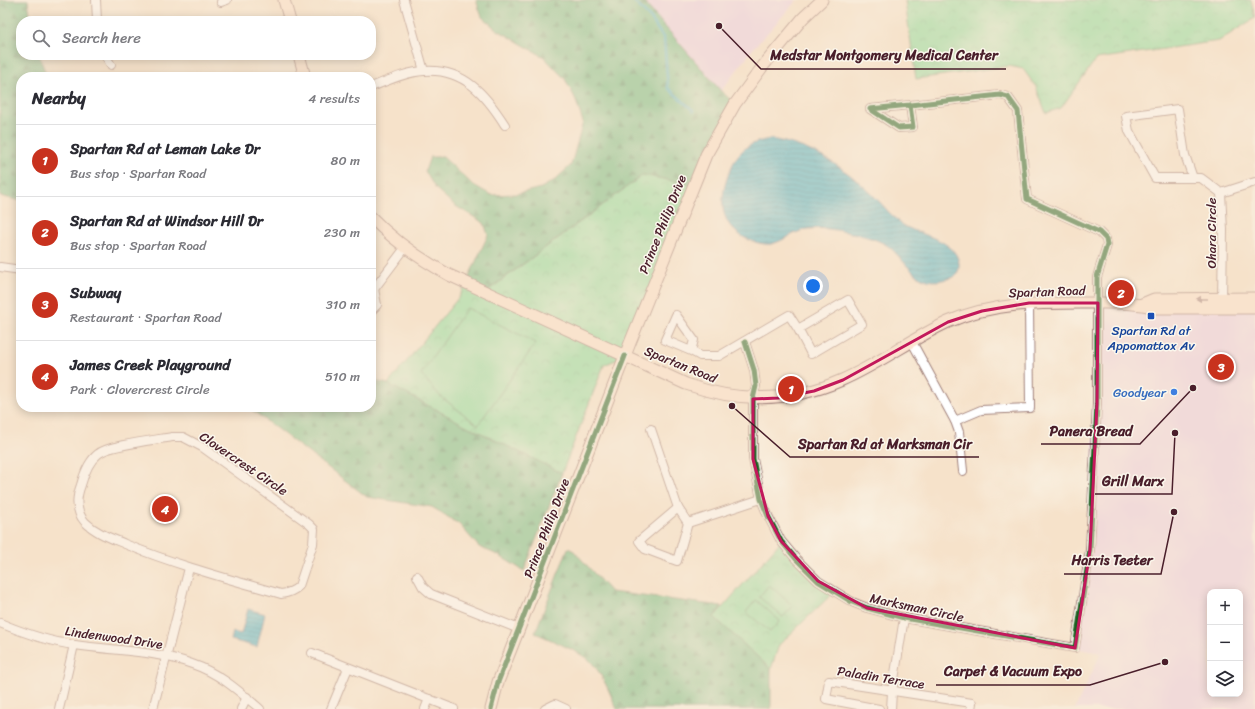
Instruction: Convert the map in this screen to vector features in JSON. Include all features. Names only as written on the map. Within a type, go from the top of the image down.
[{"type":"street","points":[[96,0],[97,16]]},
{"type":"street","points":[[284,0],[289,16]]},
{"type":"street","points":[[404,0],[424,71]]},
{"type":"street","name":"Prince Philip Drive","points":[[491,709],[498,682],[689,193],[706,155],[735,104],[763,66],[803,18],[822,0]]},
{"type":"street","points":[[108,60],[111,65]]},
{"type":"street","points":[[300,60],[304,72]]},
{"type":"street","points":[[376,85],[424,71],[445,73],[470,83],[489,100],[505,125]]},
{"type":"street","points":[[910,105],[913,127],[899,128],[870,109],[1000,95],[1008,97],[1013,102],[1018,111],[1027,199],[1099,232],[1106,239],[1107,245],[1097,277],[1098,303]]},
{"type":"street","points":[[1193,178],[1185,155],[1178,109],[1126,116],[1129,131],[1155,178],[1193,178],[1201,178],[1221,193]]},
{"type":"street","name":"Ohara Circle","points":[[1222,304],[1223,230],[1221,193],[1255,182]]},
{"type":"street","name":"Spartan Road","points":[[376,222],[405,248],[426,263],[449,275],[686,384],[712,393],[753,399],[778,398],[814,391],[843,380],[948,322],[982,311],[1029,303],[1142,304],[1156,308],[1222,304],[1255,298]]},
{"type":"street","points":[[376,284],[405,248]]},
{"type":"street","points":[[0,267],[16,269]]},
{"type":"street","points":[[691,351],[700,356],[719,356],[789,315],[811,354],[862,324],[848,300],[798,330]]},
{"type":"street","points":[[955,421],[981,410],[1030,408],[1029,303]]},
{"type":"street","name":"Marksman Circle","points":[[745,342],[754,370],[756,386],[753,399],[752,459],[761,498],[768,516],[781,541],[796,559],[818,581],[862,606],[904,618],[1076,648],[1090,550],[1097,404],[1098,303]]},
{"type":"street","name":"Spartan Road","points":[[1222,304],[1255,308]]},
{"type":"street","points":[[912,342],[955,421],[959,432],[963,471]]},
{"type":"street","points":[[652,429],[678,508],[688,523],[677,561],[645,549],[639,541],[678,508]]},
{"type":"street","name":"Clovercrest Circle","points":[[172,437],[183,437],[202,447],[303,518],[314,529],[313,544],[299,586],[288,594],[281,594],[189,568],[154,556],[105,535],[94,530],[84,521],[77,507],[80,486],[89,464],[100,452],[108,449],[172,437]]},
{"type":"street","points":[[688,523],[761,498]]},
{"type":"street","points":[[153,709],[189,568]]},
{"type":"street","points":[[417,576],[422,587],[431,594],[519,629]]},
{"type":"street","points":[[891,709],[892,692],[904,618]]},
{"type":"street","name":"Lindenwood Drive","points":[[0,623],[28,635],[74,645],[149,652],[193,664],[229,682],[260,709]]},
{"type":"street","points":[[59,709],[74,645]]},
{"type":"street","points":[[312,653],[454,709]]},
{"type":"street","points":[[331,709],[348,668]]},
{"type":"street","name":"Paladin Terrace","points":[[879,709],[826,699],[829,681],[892,692],[972,703],[971,709]]},
{"type":"street","points":[[242,709],[247,697]]},
{"type":"street","points":[[425,709],[429,699]]},
{"type":"street","points":[[545,709],[555,704],[566,709]]},
{"type":"highlighted area","points":[[1029,303],[1098,303],[1097,404],[1090,550],[1075,648],[867,608],[818,581],[781,541],[768,516],[753,459],[753,399],[778,398],[814,391],[843,380],[948,322],[982,311]]},
{"type":"shaded area","points":[[642,0],[797,0],[753,49],[721,91]]},
{"type":"shaded area","points":[[1098,303],[1255,303],[1255,709],[1075,709],[1101,653],[1075,648],[1090,550]]},
{"type":"green space","points":[[0,0],[28,0],[30,16],[16,16],[16,60],[41,60],[45,72],[16,72],[16,200],[0,196]]},
{"type":"green space","points":[[476,0],[642,0],[721,91],[735,104],[692,185],[643,175],[484,293],[466,283],[488,235],[484,223],[454,205],[435,188],[425,171],[430,157],[443,157],[472,184],[491,195],[516,194],[541,188],[555,180],[571,165],[583,122],[575,98],[565,79],[544,57],[496,29],[482,17]]},
{"type":"green space","points":[[1251,0],[1255,18],[1219,41],[1096,59],[1061,108],[1046,113],[1036,87],[1023,69],[1009,66],[916,79],[905,1]]},
{"type":"green space","points":[[643,175],[692,185],[625,356],[604,365],[562,473],[465,425],[388,384],[459,297],[466,283],[486,292]]},
{"type":"green space","points":[[467,308],[536,343],[478,425],[440,396],[421,374]]},
{"type":"green space","points":[[376,381],[388,384],[465,425],[562,473],[524,571],[498,555],[479,547],[459,524],[432,507],[367,497],[255,412],[376,412]]},
{"type":"green space","points":[[781,541],[835,591],[779,645],[771,669],[714,617]]},
{"type":"green space","points":[[568,548],[574,551],[611,592],[722,606],[714,617],[771,669],[771,709],[617,709],[603,679],[588,659],[535,633]]},
{"type":"green space","points":[[769,585],[793,606],[783,617],[759,597]]},
{"type":"green space","points":[[756,600],[780,621],[770,632],[746,612]]},
{"type":"water","points":[[770,139],[800,147],[827,159],[840,167],[864,186],[903,225],[936,239],[951,248],[959,263],[956,275],[952,278],[942,280],[933,281],[925,279],[918,276],[885,244],[867,237],[841,231],[828,229],[808,229],[771,244],[762,244],[752,241],[737,233],[725,217],[723,207],[724,187],[735,160],[743,150],[752,144]]},
{"type":"water","points":[[248,609],[265,614],[257,647],[231,640],[233,632],[241,634]]},
{"type":"waterway","points":[[633,0],[651,19],[664,39],[668,88],[694,111]]},
{"type":"cycle path","points":[[745,342],[754,370],[756,386],[753,399],[753,459],[761,499],[781,541],[796,559],[818,581],[852,602],[867,608],[904,618],[1075,648],[1090,550],[1097,404],[1097,277],[1107,245],[1106,239],[1099,232],[1027,199],[1018,111],[1008,97],[1000,95],[910,105],[913,127],[899,128],[870,109],[910,105]]},
{"type":"cycle path","points":[[491,709],[498,682],[625,356]]},
{"type":"place","name":"Medstar Montgomery Medical Center","points":[[719,26]]},
{"type":"place","name":"Spartan Rd at Windsor Hill Dr","points":[[1121,293]]},
{"type":"place","name":"Spartan Rd at Appomattox Av","points":[[1151,316]]},
{"type":"place","name":"Subway","points":[[1221,367]]},
{"type":"place","name":"Panera Bread","points":[[1193,388]]},
{"type":"place","name":"Spartan Rd at Leman Lake Dr","points":[[791,389]]},
{"type":"place","name":"Goodyear","points":[[1174,392]]},
{"type":"place","name":"Spartan Rd at Marksman Cir","points":[[732,406]]},
{"type":"place","name":"Grill Marx","points":[[1175,433]]},
{"type":"place","name":"James Creek Playground","points":[[165,509]]},
{"type":"place","name":"Harris Teeter","points":[[1174,512]]},
{"type":"place","name":"Carpet & Vacuum Expo","points":[[1165,662]]}]
